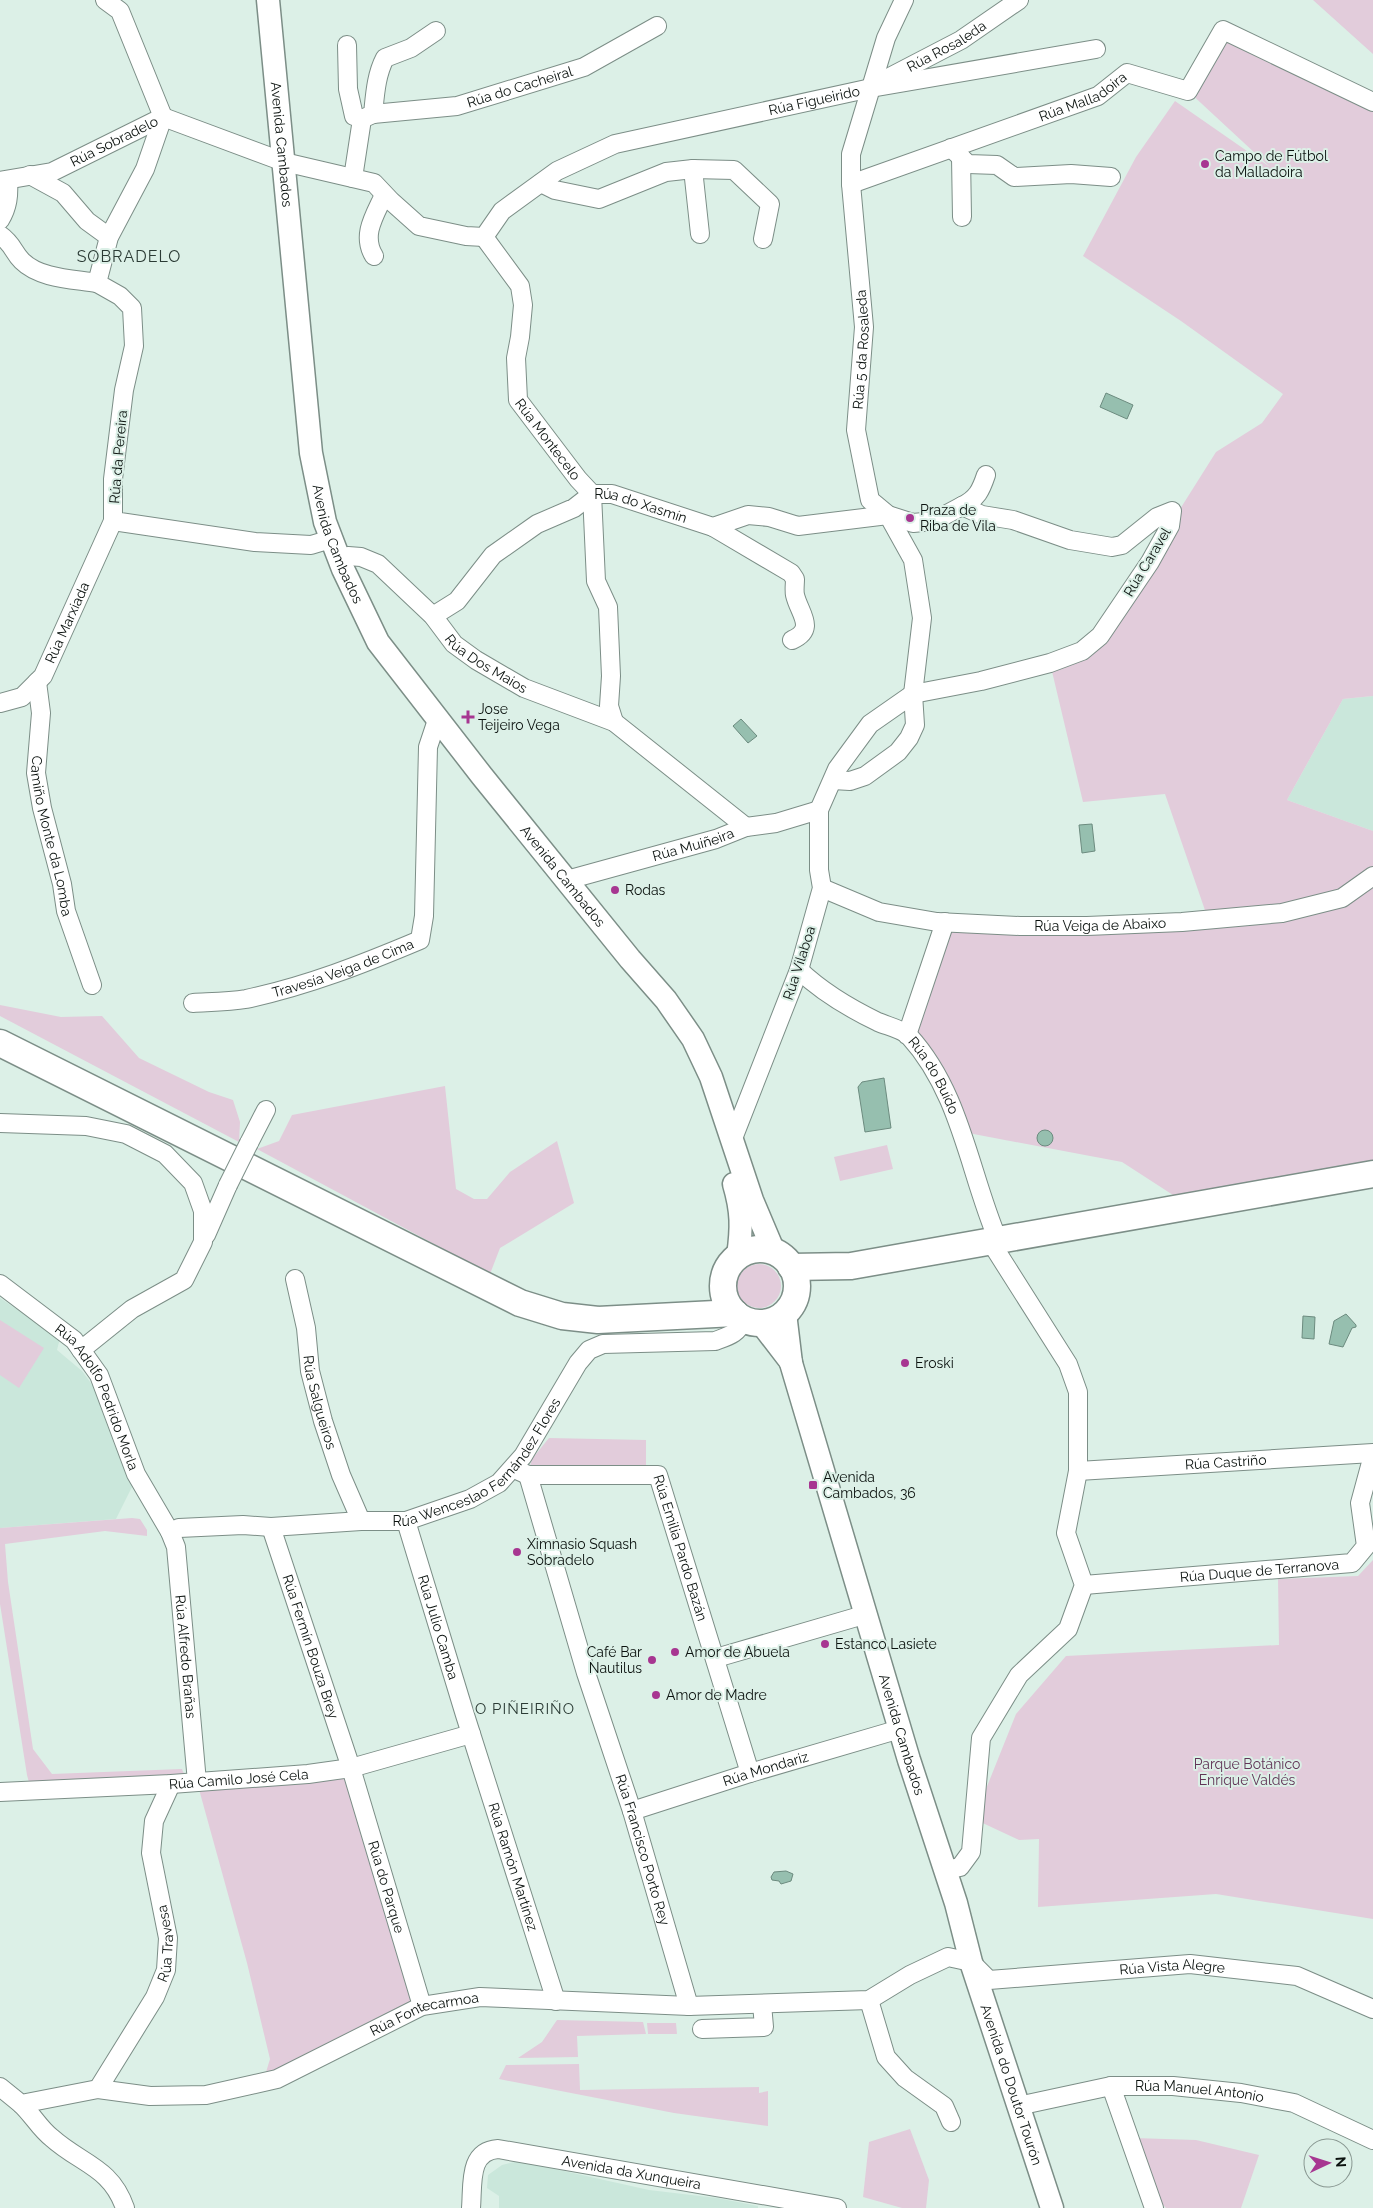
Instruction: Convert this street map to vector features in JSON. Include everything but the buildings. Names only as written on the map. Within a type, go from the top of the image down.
[{"type":"highway","points":[[0,1043],[520,1303],[562,1316],[598,1320],[764,1312],[851,1266]]},
{"type":"highway","points":[[764,1312],[725,1298],[724,1281],[730,1264],[738,1256],[758,1250],[782,1260],[851,1266],[1373,1174]]},
{"type":"highway","points":[[764,1312],[796,1280],[782,1260]]},
{"type":"highway","points":[[639,1319],[689,1302],[707,1293],[724,1281]]},
{"type":"main road","name":"Avenida Cambados","points":[[268,0],[311,453],[325,522],[335,549],[378,642],[438,720],[655,988]]},
{"type":"main road","points":[[655,988],[693,1038],[711,1077],[752,1200],[782,1260]]},
{"type":"main road","points":[[655,988],[701,1081],[735,1187],[740,1204],[742,1225],[738,1256]]},
{"type":"main road","name":"Avenida Cambados","points":[[764,1312],[791,1363],[900,1729],[946,1870],[971,1962]]},
{"type":"main road","name":"Avenida do Doutor Tourón","points":[[971,1962],[1052,2208]]},
{"type":"street","points":[[97,283],[108,237],[145,169],[163,117],[120,11],[104,0]]},
{"type":"street","name":"Rúa 5 da Rosaleda","points":[[904,0],[886,38],[850,154],[864,327],[856,430],[870,500],[888,515],[913,560],[922,618],[913,694]]},
{"type":"street","name":"Rúa Rosaleda","points":[[871,88],[961,40],[1019,0]]},
{"type":"street","name":"Rúa do Cacheiral","points":[[367,116],[457,106],[584,67],[657,26]]},
{"type":"street","name":"Rúa Malladoira","points":[[851,184],[956,153],[1098,96],[1127,73],[1188,91],[1223,30],[1373,102]]},
{"type":"street","points":[[353,178],[380,67],[385,58],[411,48],[436,31]]},
{"type":"street","points":[[347,45],[348,89],[354,116],[367,116]]},
{"type":"street","name":"Rúa Figueirido","points":[[484,237],[502,210],[557,172],[616,144],[871,88],[1096,49]]},
{"type":"street","name":"Rúa Sobradelo","points":[[4,180],[59,169],[163,117],[284,162]]},
{"type":"street","points":[[956,153],[968,164],[997,164],[1014,177],[1071,174],[1112,177]]},
{"type":"street","points":[[956,153],[962,217]]},
{"type":"street","points":[[284,162],[374,183],[419,226],[463,235],[484,237]]},
{"type":"street","points":[[541,183],[555,190],[599,198],[666,172],[693,169],[734,170],[770,204],[763,239]]},
{"type":"street","points":[[693,169],[700,234]]},
{"type":"street","points":[[30,175],[63,193],[88,221],[108,237]]},
{"type":"street","points":[[0,220],[5,213],[9,197],[4,180]]},
{"type":"street","points":[[374,256],[368,246],[368,237],[384,194]]},
{"type":"street","name":"Rúa da Pereira","points":[[0,234],[10,241],[22,261],[42,273],[97,283],[120,296],[132,308],[134,346],[124,390],[113,479],[113,521],[255,542],[312,545],[335,549]]},
{"type":"street","name":"Rúa Montecelo","points":[[484,237],[520,286],[523,306],[516,358],[518,400],[578,479],[592,494],[596,581],[608,607],[611,676],[609,706],[614,722]]},
{"type":"street","points":[[713,527],[748,515],[769,517],[798,526],[888,515],[913,523],[934,520],[972,502],[981,492],[986,475]]},
{"type":"street","name":"Rúa do Xasmín","points":[[433,616],[457,602],[493,555],[537,524],[574,508],[592,494],[612,494],[713,527],[791,573],[796,579],[795,595],[805,625],[804,631],[800,636],[792,640]]},
{"type":"street","name":"Rúa Caravel","points":[[913,694],[981,681],[1050,663],[1082,651],[1100,636],[1150,562],[1170,526],[1172,511],[1157,517],[1122,545],[1112,547],[1070,540],[1013,520],[982,515],[962,506]]},
{"type":"street","name":"Rúa Marxiada","points":[[0,703],[22,697],[43,676],[113,521]]},
{"type":"street","name":"Rúa Dos Maios","points":[[335,549],[348,556],[361,557],[378,564],[433,616],[454,644],[496,673],[524,688],[614,722],[746,827]]},
{"type":"street","name":"Camiño Monte da Lomba","points":[[37,682],[41,713],[36,774],[42,808],[62,884],[66,911],[92,985]]},
{"type":"street","points":[[833,780],[850,782],[865,776],[898,752],[909,738],[915,724],[913,694]]},
{"type":"street","name":"Rúa Vilaboa","points":[[732,1140],[799,970],[822,888],[819,870],[820,810],[837,769],[870,724],[913,694]]},
{"type":"street","name":"Travesía Veiga de Cima","points":[[193,1003],[245,999],[311,982],[360,965],[420,940],[424,916],[428,747],[438,720]]},
{"type":"street","name":"Rúa Muiñeira","points":[[567,880],[716,839],[746,827],[776,823],[820,810]]},
{"type":"street","name":"Rúa Veiga de Abaixo","points":[[822,888],[879,912],[945,922],[1020,926],[1087,926],[1182,922],[1282,913],[1342,898],[1373,876]]},
{"type":"street","points":[[907,1034],[945,922]]},
{"type":"street","name":"Rúa do Buído","points":[[799,970],[816,986],[843,1004],[907,1034],[943,1085],[963,1132],[994,1240],[1068,1364],[1078,1392],[1078,1471],[1066,1533],[1084,1585]]},
{"type":"street","points":[[81,1350],[132,1309],[184,1280],[228,1185],[266,1110]]},
{"type":"street","points":[[0,1123],[86,1126],[102,1129],[126,1134],[165,1154],[193,1183],[203,1211],[203,1242]]},
{"type":"street","name":"Rúa Salgueiros","points":[[295,1279],[306,1328],[310,1371],[323,1421],[341,1475],[361,1521]]},
{"type":"street","name":"Rúa Adolfo Pedrido Morla","points":[[0,1284],[74,1340],[81,1350],[98,1375],[136,1474],[170,1532]]},
{"type":"street","name":"Rúa Wenceslao Fernández Flores","points":[[170,1532],[179,1528],[243,1524],[271,1527],[361,1521],[406,1521],[470,1498],[521,1472],[523,1456],[578,1363],[589,1350],[603,1344],[715,1340],[733,1335],[741,1327],[764,1312]]},
{"type":"street","name":"Rúa Castriño","points":[[1078,1471],[1373,1454]]},
{"type":"street","name":"Rúa Duque de Terranova","points":[[1084,1585],[1352,1563],[1366,1546],[1360,1503],[1373,1454]]},
{"type":"street","name":"Rúa Emilia Pardo Bazán","points":[[521,1472],[658,1475],[716,1658]]},
{"type":"street","name":"Rúa Francisco Porto Rey","points":[[521,1472],[632,1811],[689,2006]]},
{"type":"street","name":"Rúa Julio Camba","points":[[406,1521],[471,1734]]},
{"type":"street","name":"Rúa Fermín Bouza Brey","points":[[271,1527],[350,1768]]},
{"type":"street","name":"Rúa Alfredo Brañas","points":[[170,1532],[176,1547],[197,1782]]},
{"type":"street","points":[[946,1870],[960,1867],[970,1852],[981,1738],[1019,1675],[1068,1629],[1084,1585]]},
{"type":"street","points":[[750,1773],[716,1658],[867,1614]]},
{"type":"street","name":"Rúa Mondariz","points":[[632,1811],[750,1773],[900,1729]]},
{"type":"street","name":"Rúa Camilo José Cela","points":[[0,1792],[171,1784],[308,1774],[350,1768],[471,1734]]},
{"type":"street","name":"Rúa Ramón Martínez","points":[[471,1734],[556,2000]]},
{"type":"street","name":"Rúa do Parque","points":[[350,1768],[422,2006]]},
{"type":"street","name":"Rúa Travesa","points":[[98,2090],[155,1998],[166,1970],[168,1938],[151,1853],[154,1821],[171,1784]]},
{"type":"street","name":"Rúa Fontecarmoa","points":[[21,2104],[98,2090],[150,2096],[206,2095],[277,2079],[422,2006],[480,1997],[689,2006],[869,2000],[910,1975],[948,1957],[971,1962]]},
{"type":"street","name":"Rúa Vista Alegre","points":[[971,1962],[989,1980],[1190,1964],[1220,1966],[1297,1976],[1373,2009]]},
{"type":"street","points":[[869,2000],[886,2057],[905,2078],[944,2106],[951,2122]]},
{"type":"street","points":[[702,2029],[764,2026],[762,2004]]},
{"type":"street","points":[[1110,2086],[1154,2208]]},
{"type":"street","name":"Rúa Manuel Antonio","points":[[1018,2106],[1110,2086],[1173,2086],[1262,2096],[1294,2103],[1373,2140]]},
{"type":"street","points":[[0,2087],[21,2104],[50,2137],[67,2150],[99,2169],[120,2194],[125,2208]]},
{"type":"street","name":"Avenida da Xunqueira","points":[[471,2208],[474,2171],[480,2154],[487,2150],[498,2149],[838,2208]]},
{"type":"shaded area","points":[[1106,393],[1133,405],[1127,419],[1100,407]]},
{"type":"shaded area","points":[[1373,696],[1373,831],[1287,800],[1343,699]]},
{"type":"shaded area","points":[[741,719],[757,736],[748,743],[733,726]]},
{"type":"shaded area","points":[[1092,824],[1095,851],[1082,853],[1079,825]]},
{"type":"shaded area","points":[[884,1078],[891,1128],[865,1132],[858,1087],[862,1082]]},
{"type":"shaded area","points":[[1042,1130],[1048,1130],[1053,1135],[1051,1144],[1042,1146],[1037,1141],[1037,1135]]},
{"type":"shaded area","points":[[0,1298],[60,1338],[57,1350],[82,1371],[93,1386],[114,1444],[131,1479],[132,1487],[116,1519],[0,1528]]},
{"type":"shaded area","points":[[1346,1314],[1356,1327],[1352,1328],[1343,1347],[1329,1344],[1334,1321]]},
{"type":"shaded area","points":[[1303,1316],[1315,1317],[1314,1339],[1302,1338]]},
{"type":"shaded area","points":[[786,1871],[793,1874],[791,1881],[781,1884],[779,1881],[772,1880],[771,1877],[774,1872]]},
{"type":"shaded area","points":[[519,2161],[649,2190],[717,2198],[758,2206],[758,2208],[499,2208],[499,2196],[487,2188],[488,2175],[502,2165]]},
{"type":"green space","points":[[1313,0],[1373,0],[1373,54]]},
{"type":"green space","points":[[1223,30],[1373,111],[1373,696],[1343,699],[1287,800],[1373,831],[1373,1165],[1190,1206],[1122,1162],[963,1132],[907,1035],[945,922],[1208,919],[1165,794],[1083,802],[1050,663],[1100,636],[1216,452],[1262,423],[1283,394],[1181,321],[1083,256],[1136,157],[1175,101],[1270,167],[1188,91]]},
{"type":"green space","points":[[0,1005],[61,1017],[102,1016],[139,1058],[209,1092],[233,1100],[240,1122],[239,1142],[0,1016]]},
{"type":"green space","points":[[445,1086],[456,1189],[474,1199],[487,1199],[510,1172],[557,1141],[574,1203],[500,1248],[490,1274],[257,1149],[279,1141],[292,1115]]},
{"type":"green space","points":[[887,1145],[893,1169],[840,1181],[834,1157]]},
{"type":"green space","points":[[763,1264],[775,1270],[780,1277],[780,1295],[775,1302],[768,1307],[755,1308],[747,1305],[740,1298],[737,1282],[740,1274],[747,1267]]},
{"type":"green space","points":[[0,1320],[44,1348],[19,1388],[0,1375]]},
{"type":"green space","points":[[549,1438],[646,1440],[646,1468],[530,1466],[532,1459]]},
{"type":"green space","points":[[132,1518],[140,1519],[147,1530],[147,1536],[105,1531],[5,1544],[8,1582],[33,1749],[52,1774],[182,1769],[183,1772],[197,1782],[31,1790],[0,1604],[0,1528]]},
{"type":"green space","name":"Parque Botánico Enrique Valdés","points":[[1373,1560],[1373,1919],[1216,1894],[1038,1907],[1039,1839],[1019,1840],[974,1819],[1016,1714],[1066,1656],[1279,1645],[1278,1579],[1358,1576]]},
{"type":"green space","points":[[351,1768],[422,2006],[263,2082],[270,2059],[247,1963],[197,1782]]},
{"type":"green space","points":[[557,2020],[643,2022],[646,2034],[577,2036],[578,2057],[518,2058],[542,2042]]},
{"type":"green space","points":[[647,2023],[676,2023],[677,2034],[648,2034]]},
{"type":"green space","points":[[579,2064],[580,2090],[759,2087],[759,2093],[768,2091],[768,2126],[674,2113],[499,2079],[506,2065]]},
{"type":"green space","points":[[910,2129],[929,2180],[926,2208],[902,2208],[863,2197],[869,2142]]},
{"type":"green space","points":[[1134,2138],[1196,2140],[1259,2155],[1241,2208],[1166,2208],[1160,2202]]},
{"type":"place","name":"Campo de Fútbol da Malladoira","points":[[1205,164]]},
{"type":"place","name":"Praza de Riba de Vila","points":[[910,518]]},
{"type":"place","name":"Jose Teijeiro Vega","points":[[468,717]]},
{"type":"place","name":"Rodas","points":[[615,890]]},
{"type":"place","name":"Eroski","points":[[905,1363]]},
{"type":"place","name":"Avenida Cambados, 36","points":[[813,1485]]},
{"type":"place","name":"Ximnasio Squash Sobradelo","points":[[517,1552]]},
{"type":"place","name":"Estanco Lasiete","points":[[825,1644]]},
{"type":"place","name":"Amor de Abuela","points":[[675,1652]]},
{"type":"place","name":"Café Bar Nautilus","points":[[652,1660]]},
{"type":"place","name":"Amor de Madre","points":[[656,1695]]},
{"type":"district","name":"SOBRADELO","points":[[129,256]]},
{"type":"district","name":"O PIÑEIRIÑO","points":[[525,1709]]}]
